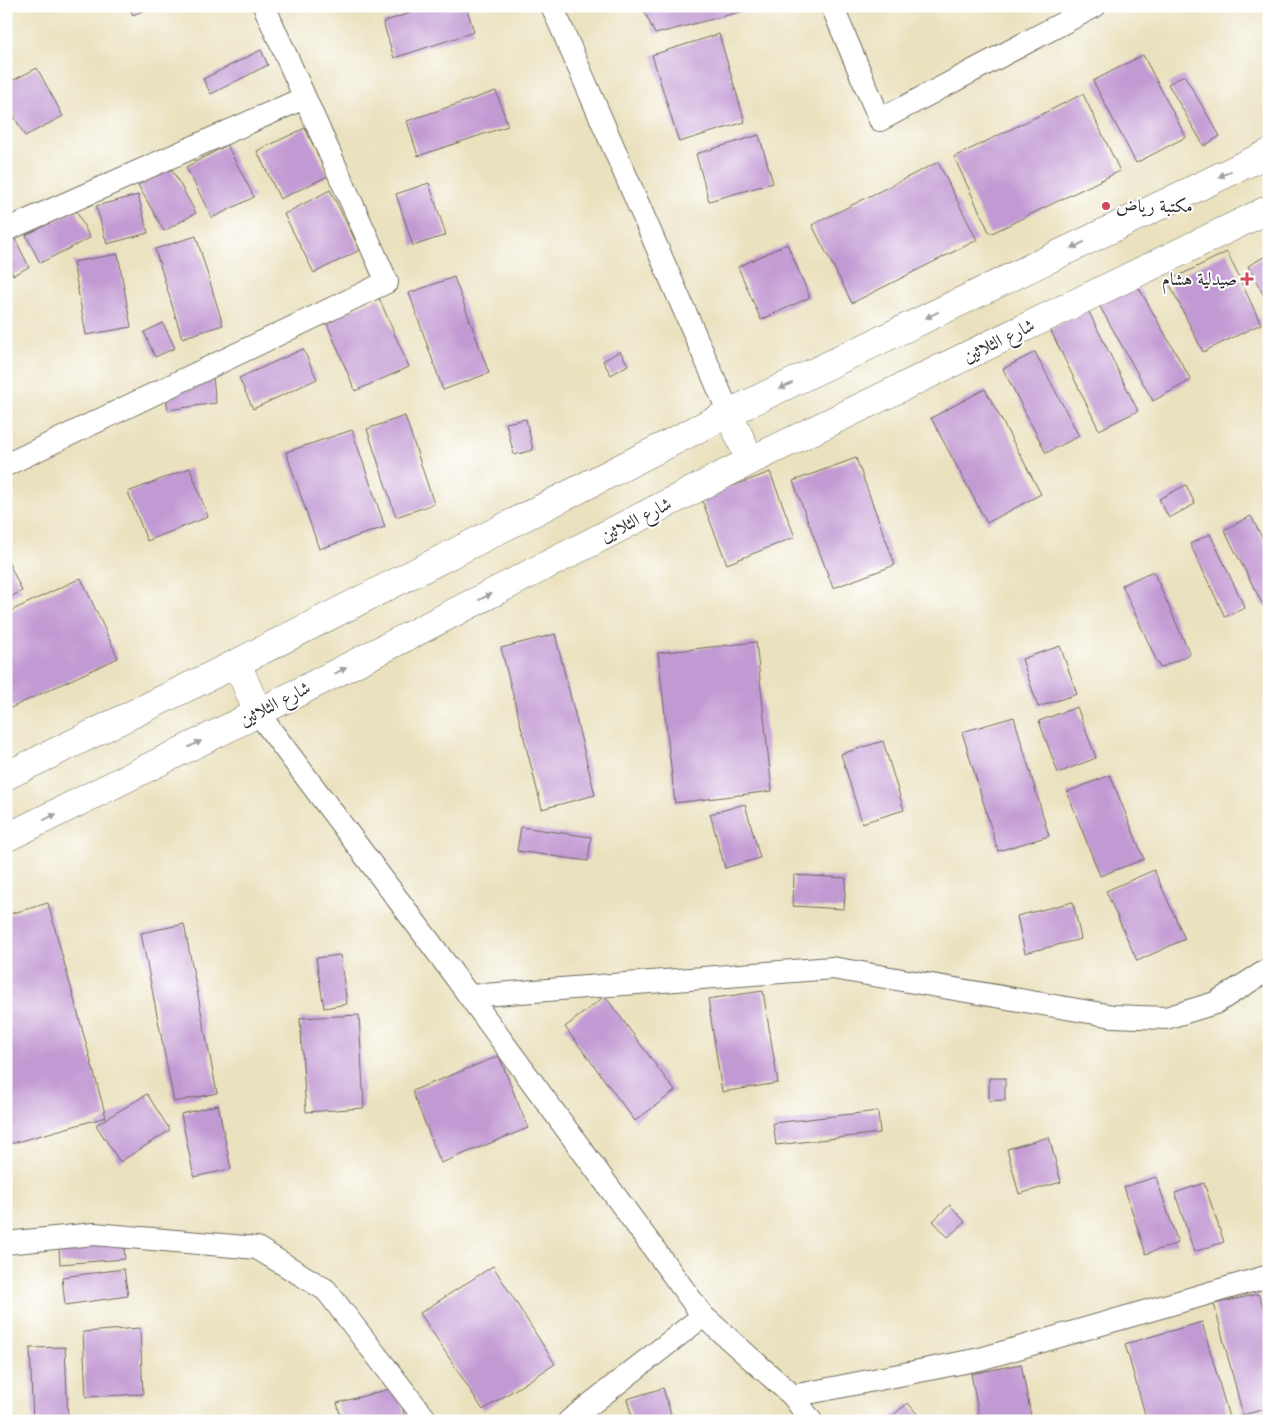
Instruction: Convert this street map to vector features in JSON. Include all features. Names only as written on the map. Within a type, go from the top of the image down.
[{"type":"street","points":[[6,465],[387,282],[264,6]]},
{"type":"street","points":[[552,6],[750,461]]},
{"type":"street","points":[[832,6],[880,120],[1095,6]]},
{"type":"street","points":[[6,230],[304,98]]},
{"type":"street","points":[[6,776],[237,663],[729,413],[1269,153]]},
{"type":"street","name":"شارع الثلاثين","points":[[6,838],[258,713],[750,461],[1269,209]]},
{"type":"street","points":[[237,663],[258,713],[470,996],[703,1316],[793,1396],[811,1421]]},
{"type":"street","points":[[470,996],[832,968],[1113,1016],[1166,1018],[1215,1003],[1269,969]]},
{"type":"street","points":[[6,1243],[94,1234],[257,1248],[326,1290],[427,1421]]},
{"type":"street","points":[[793,1396],[980,1359],[1269,1276]]},
{"type":"street","points":[[569,1421],[703,1316]]},
{"type":"building","points":[[129,6],[154,6],[133,15]]},
{"type":"building","points":[[431,6],[466,6],[474,32],[394,58],[383,22]]},
{"type":"building","points":[[642,6],[754,6],[755,8],[655,34]]},
{"type":"building","points":[[719,34],[745,122],[679,142],[652,55]]},
{"type":"building","points":[[261,50],[268,65],[211,94],[203,79]]},
{"type":"building","points":[[1143,55],[1186,137],[1136,163],[1093,81]]},
{"type":"building","points":[[37,68],[63,116],[25,136],[6,102],[6,84]]},
{"type":"building","points":[[1184,75],[1220,136],[1204,146],[1168,84]]},
{"type":"building","points":[[496,91],[508,126],[418,156],[407,121]]},
{"type":"building","points":[[1083,94],[1120,171],[990,234],[954,157]]},
{"type":"building","points":[[305,128],[328,176],[280,199],[257,151]]},
{"type":"building","points":[[759,135],[773,183],[709,201],[696,154]]},
{"type":"building","points":[[227,145],[254,197],[212,218],[186,167]]},
{"type":"building","points":[[938,162],[977,240],[852,303],[812,225]]},
{"type":"building","points":[[170,166],[196,213],[164,231],[138,185]]},
{"type":"building","points":[[429,183],[446,235],[413,246],[396,194]]},
{"type":"building","points":[[330,190],[360,250],[314,273],[284,214]]},
{"type":"building","points":[[138,195],[148,233],[107,244],[96,206]]},
{"type":"building","points":[[76,210],[90,238],[40,263],[26,235]]},
{"type":"building","points":[[10,228],[29,267],[13,275],[6,261],[6,230]]},
{"type":"building","points":[[196,236],[223,325],[182,338],[155,249]]},
{"type":"building","points":[[787,244],[810,297],[761,320],[738,267]]},
{"type":"building","points":[[1227,252],[1261,324],[1203,352],[1168,281]]},
{"type":"building","points":[[118,254],[131,327],[86,335],[73,262]]},
{"type":"building","points":[[1269,254],[1269,305],[1248,266]]},
{"type":"building","points":[[454,277],[489,373],[443,390],[409,293]]},
{"type":"building","points":[[1136,283],[1191,380],[1153,401],[1099,305]]},
{"type":"building","points":[[379,298],[409,367],[355,391],[326,321]]},
{"type":"building","points":[[1088,310],[1138,411],[1099,430],[1050,329]]},
{"type":"building","points":[[163,323],[175,348],[155,357],[144,332]]},
{"type":"building","points":[[303,349],[317,379],[253,409],[239,378]]},
{"type":"building","points":[[620,351],[628,365],[611,375],[603,361]]},
{"type":"building","points":[[1035,352],[1079,436],[1046,453],[1003,369]]},
{"type":"building","points":[[213,378],[216,403],[168,410],[164,386]]},
{"type":"building","points":[[985,389],[1041,494],[987,523],[931,418]]},
{"type":"building","points":[[405,416],[434,504],[396,517],[367,429]]},
{"type":"building","points":[[526,419],[533,450],[514,455],[506,423]]},
{"type":"building","points":[[352,430],[385,527],[319,549],[286,452]]},
{"type":"building","points":[[856,458],[895,565],[833,588],[793,481]]},
{"type":"building","points":[[190,468],[208,517],[147,541],[128,492]]},
{"type":"building","points":[[770,472],[795,537],[727,564],[701,498]]},
{"type":"building","points":[[1186,485],[1195,504],[1169,518],[1159,499]]},
{"type":"building","points":[[1251,516],[1269,551],[1269,604],[1264,607],[1224,530]]},
{"type":"building","points":[[1210,534],[1245,608],[1225,617],[1190,544]]},
{"type":"building","points":[[6,557],[22,591],[6,599]]},
{"type":"building","points":[[1153,571],[1190,654],[1160,668],[1122,585]]},
{"type":"building","points":[[81,578],[118,658],[6,710],[6,613]]},
{"type":"building","points":[[555,634],[595,795],[542,809],[501,648]]},
{"type":"building","points":[[756,642],[772,791],[675,803],[658,653]]},
{"type":"building","points":[[1060,646],[1077,694],[1038,707],[1022,659]]},
{"type":"building","points":[[1077,707],[1096,758],[1058,773],[1039,721]]},
{"type":"building","points":[[1014,717],[1049,836],[998,851],[962,732]]},
{"type":"building","points":[[883,741],[904,810],[862,823],[841,754]]},
{"type":"building","points":[[1110,775],[1144,859],[1100,876],[1067,792]]},
{"type":"building","points":[[745,804],[760,858],[725,868],[710,814]]},
{"type":"building","points":[[521,827],[591,837],[588,861],[517,851]]},
{"type":"building","points":[[1154,870],[1185,939],[1137,961],[1106,891]]},
{"type":"building","points":[[794,875],[846,878],[844,909],[793,906]]},
{"type":"building","points":[[1073,902],[1081,939],[1025,953],[1017,916]]},
{"type":"building","points":[[48,903],[106,1117],[6,1145],[6,915]]},
{"type":"building","points":[[184,924],[217,1093],[174,1102],[141,933]]},
{"type":"building","points":[[340,955],[347,1004],[324,1008],[316,958]]},
{"type":"building","points":[[763,991],[778,1083],[722,1092],[708,999]]},
{"type":"building","points":[[605,996],[675,1091],[635,1121],[565,1027]]},
{"type":"building","points":[[359,1015],[364,1108],[306,1112],[300,1018]]},
{"type":"building","points":[[499,1056],[528,1128],[441,1163],[412,1091]]},
{"type":"building","points":[[989,1078],[1005,1078],[1005,1100],[989,1101]]},
{"type":"building","points":[[147,1094],[170,1130],[120,1162],[96,1125]]},
{"type":"building","points":[[218,1105],[231,1169],[194,1177],[181,1114]]},
{"type":"building","points":[[878,1111],[880,1133],[776,1145],[773,1123]]},
{"type":"building","points":[[1049,1137],[1061,1182],[1019,1194],[1007,1149]]},
{"type":"building","points":[[1156,1177],[1178,1243],[1146,1254],[1124,1187]]},
{"type":"building","points":[[1204,1183],[1224,1242],[1194,1252],[1175,1193]]},
{"type":"building","points":[[950,1205],[965,1222],[948,1237],[933,1221]]},
{"type":"building","points":[[123,1231],[125,1259],[60,1264],[58,1235]]},
{"type":"building","points":[[493,1266],[555,1364],[483,1410],[420,1313]]},
{"type":"building","points":[[124,1269],[128,1296],[65,1305],[62,1277]]},
{"type":"building","points":[[1258,1294],[1269,1319],[1269,1408],[1243,1415],[1214,1304]]},
{"type":"building","points":[[1202,1322],[1230,1421],[1147,1421],[1125,1344]]},
{"type":"building","points":[[140,1328],[143,1394],[86,1397],[83,1332]]},
{"type":"building","points":[[65,1347],[68,1421],[33,1421],[30,1348]]},
{"type":"building","points":[[1021,1364],[1032,1421],[980,1421],[971,1374]]},
{"type":"building","points":[[397,1387],[406,1421],[342,1421],[337,1403]]},
{"type":"building","points":[[663,1388],[673,1421],[633,1421],[627,1399]]},
{"type":"building","points":[[908,1403],[923,1421],[886,1421]]},
{"type":"place","name":"مكتبة رياض","points":[[1106,206]]},
{"type":"place","name":"صيدلية هشام","points":[[1247,279]]}]
